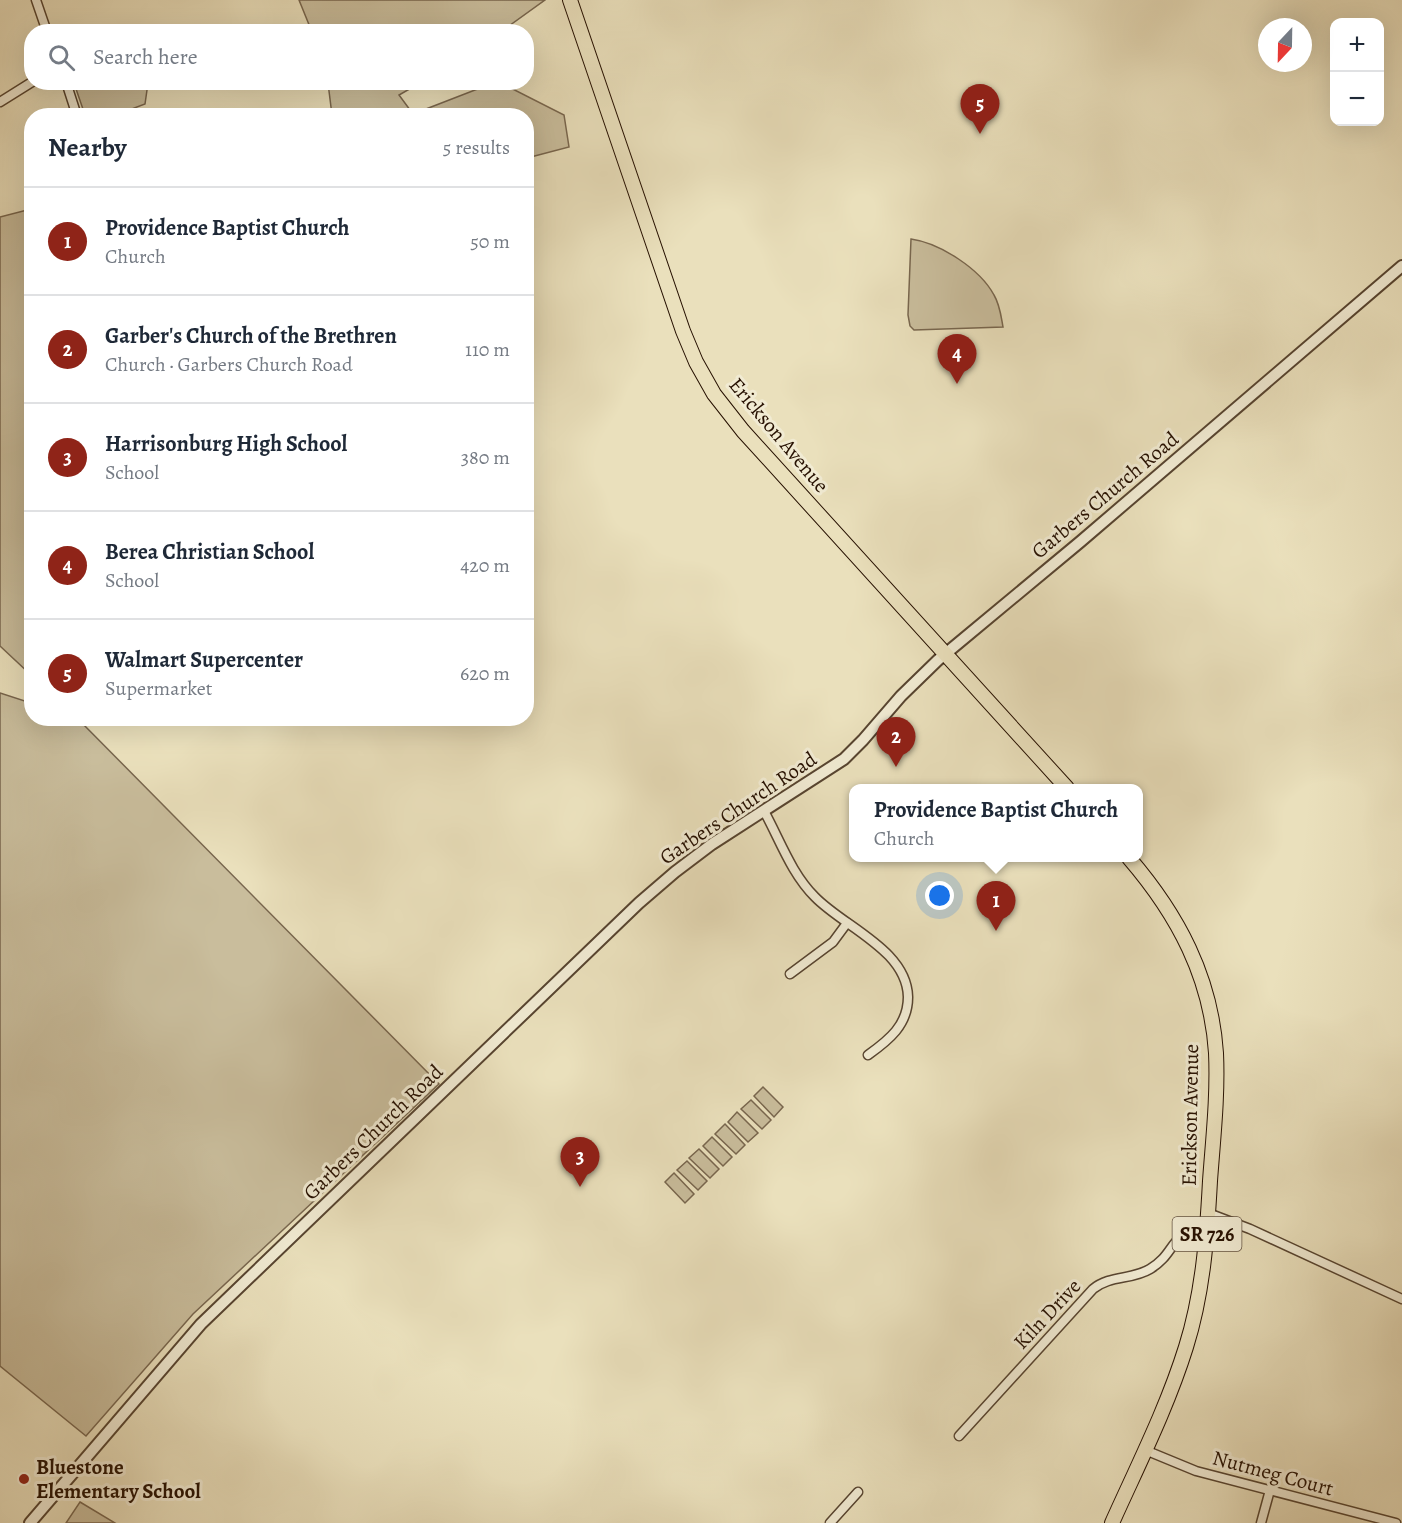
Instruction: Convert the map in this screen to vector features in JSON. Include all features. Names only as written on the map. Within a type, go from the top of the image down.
[{"type":"main road","name":"Erickson Avenue","points":[[570,0],[671,300],[691,351],[708,384],[743,431],[1063,784]]},
{"type":"main road","name":"Erickson Avenue","points":[[1112,1523],[1174,1382],[1186,1346],[1201,1284],[1208,1220],[1216,1082],[1216,1053],[1212,1020],[1195,960],[1183,933],[1159,894],[1132,862]]},
{"type":"street","points":[[36,0],[44,24]]},
{"type":"street","points":[[0,102],[24,87]]},
{"type":"street","points":[[69,90],[74,108]]},
{"type":"street","name":"Garbers Church Road","points":[[30,1523],[178,1348],[230,1295],[657,887],[712,844],[822,775],[849,754],[901,696],[946,653],[1098,527],[1402,266]]},
{"type":"street","points":[[764,811],[802,883],[823,905],[891,957],[903,975],[907,991],[907,1008],[901,1025],[888,1041],[868,1055]]},
{"type":"street","points":[[790,974],[832,942],[847,923]]},
{"type":"street","points":[[1208,1220],[1250,1229],[1402,1299]]},
{"type":"street","name":"Kiln Drive","points":[[959,1436],[1093,1289],[1107,1281],[1149,1270],[1164,1258],[1179,1236],[1208,1220]]},
{"type":"street","name":"Nutmeg Court","points":[[1145,1450],[1196,1472],[1396,1523]]},
{"type":"street","points":[[1262,1523],[1270,1490]]},
{"type":"street","points":[[831,1523],[858,1492]]},
{"type":"shaded area","points":[[299,0],[545,0],[512,24],[309,24]]},
{"type":"shaded area","points":[[76,90],[147,90],[145,104],[134,108],[83,108]]},
{"type":"shaded area","points":[[329,90],[408,90],[399,95],[409,108],[331,108]]},
{"type":"shaded area","points":[[475,90],[515,90],[564,115],[569,147],[534,156],[534,108],[428,108]]},
{"type":"shaded area","points":[[24,211],[24,668],[0,646],[0,217]]},
{"type":"shaded area","points":[[911,239],[922,241],[946,252],[979,276],[988,285],[996,299],[1003,327],[914,330],[910,326],[908,315]]},
{"type":"shaded area","points":[[0,693],[24,701],[24,726],[85,726],[439,1084],[193,1314],[86,1436],[0,1366]]},
{"type":"shaded area","points":[[763,1087],[783,1107],[774,1117],[754,1096]]},
{"type":"shaded area","points":[[751,1100],[771,1120],[762,1129],[741,1109]]},
{"type":"shaded area","points":[[737,1112],[758,1133],[748,1142],[728,1122]]},
{"type":"shaded area","points":[[725,1124],[745,1145],[736,1154],[715,1134]]},
{"type":"shaded area","points":[[712,1137],[732,1157],[723,1166],[703,1146]]},
{"type":"shaded area","points":[[699,1149],[719,1169],[710,1178],[689,1158]]},
{"type":"shaded area","points":[[687,1161],[707,1181],[698,1190],[677,1170]]},
{"type":"shaded area","points":[[674,1173],[694,1194],[685,1203],[665,1182]]},
{"type":"shaded area","points":[[80,1502],[115,1523],[66,1523]]},
{"type":"place","name":"Walmart Supercenter","points":[[980,134]]},
{"type":"place","name":"Berea Christian School","points":[[957,384]]},
{"type":"place","name":"Garber's Church of the Brethren","points":[[896,767]]},
{"type":"place","name":"Providence Baptist Church","points":[[996,931]]},
{"type":"place","name":"Harrisonburg High School","points":[[580,1187]]},
{"type":"place","name":"Bluestone Elementary School","points":[[24,1479]]}]
